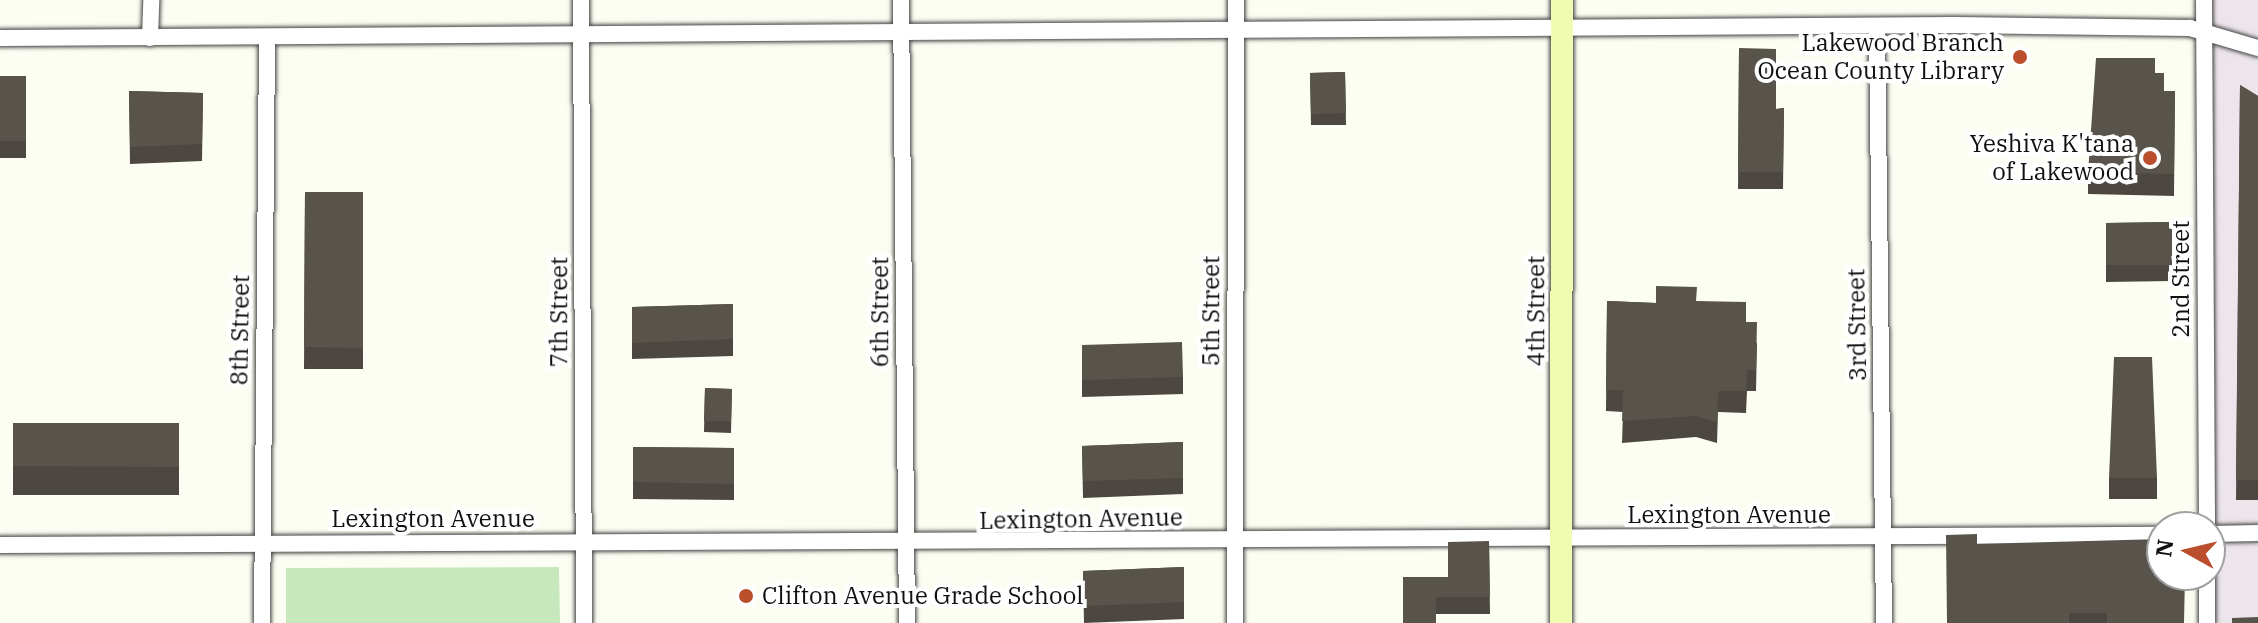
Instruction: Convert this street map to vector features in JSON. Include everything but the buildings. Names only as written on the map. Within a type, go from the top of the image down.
[{"type":"street","points":[[150,38],[151,0]]},
{"type":"street","name":"7th Street","points":[[581,0],[584,623]]},
{"type":"street","name":"6th Street","points":[[901,0],[907,623]]},
{"type":"street","name":"5th Street","points":[[1235,623],[1236,0]]},
{"type":"street","name":"4th Street","points":[[1561,623],[1562,0]]},
{"type":"street","name":"2nd Street","points":[[2204,0],[2207,511]]},
{"type":"street","points":[[0,38],[1877,26],[2204,31],[2258,48]]},
{"type":"street","name":"3rd Street","points":[[1877,26],[1884,623]]},
{"type":"street","name":"8th Street","points":[[262,623],[267,38]]},
{"type":"street","points":[[2226,534],[2258,533]]},
{"type":"street","name":"Lexington Avenue","points":[[0,545],[906,545],[2146,535]]},
{"type":"street","points":[[2207,591],[2207,623]]},
{"type":"shaded area","points":[[2207,0],[2258,0],[2258,623],[2203,623],[2208,591],[2226,591],[2226,511],[2210,511]]},
{"type":"green space","points":[[559,567],[560,623],[286,623],[286,568]]},
{"type":"place","name":"Lakewood Branch Ocean County Library","points":[[2020,57]]},
{"type":"place","name":"Yeshiva K'tana of Lakewood","points":[[2150,158]]},
{"type":"place","name":"Clifton Avenue Grade School","points":[[746,596]]}]
